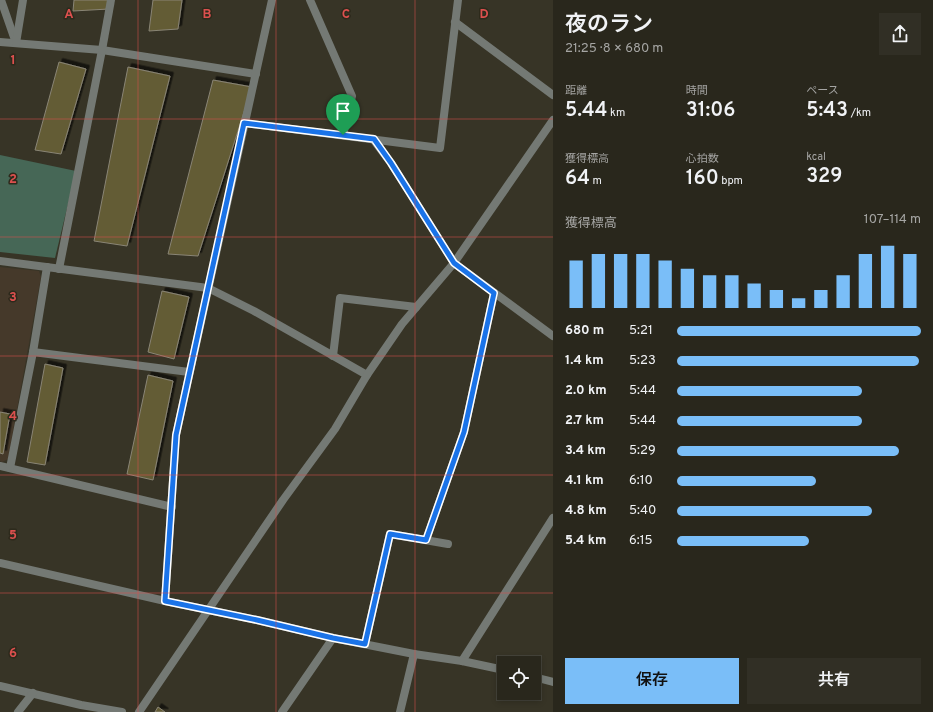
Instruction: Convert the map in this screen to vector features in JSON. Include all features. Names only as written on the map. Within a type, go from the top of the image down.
[{"type":"street","points":[[1,0],[16,43]]},
{"type":"street","points":[[16,43],[23,0]]},
{"type":"street","points":[[59,269],[111,0]]},
{"type":"street","points":[[165,601],[176,435],[272,0]]},
{"type":"street","points":[[310,0],[352,96],[343,135]]},
{"type":"street","points":[[244,123],[440,148],[458,0]]},
{"type":"street","points":[[455,22],[553,95]]},
{"type":"street","points":[[0,42],[102,50],[256,74]]},
{"type":"street","points":[[139,712],[283,500],[335,429],[367,375],[402,324],[454,263],[553,120]]},
{"type":"street","points":[[374,139],[391,163],[454,263],[553,336]]},
{"type":"street","points":[[0,261],[208,288],[254,311],[367,375]]},
{"type":"street","points":[[10,468],[33,352],[47,267]]},
{"type":"street","points":[[426,540],[464,432],[494,293]]},
{"type":"street","points":[[333,356],[340,298],[416,307]]},
{"type":"street","points":[[33,352],[189,372]]},
{"type":"street","points":[[0,466],[172,507]]},
{"type":"street","points":[[462,661],[553,518]]},
{"type":"street","points":[[365,644],[390,534],[448,544]]},
{"type":"street","points":[[0,564],[333,638],[497,668]]},
{"type":"street","points":[[282,712],[333,638]]},
{"type":"street","points":[[400,712],[414,654]]},
{"type":"street","points":[[541,679],[553,682]]},
{"type":"street","points":[[0,686],[81,705],[122,712]]},
{"type":"street","points":[[18,712],[33,693]]},
{"type":"shaded area","points":[[0,267],[39,271],[41,277],[8,459],[2,462],[0,461]]},
{"type":"green space","points":[[0,155],[76,171],[55,258],[0,252]]},
{"type":"building","points":[[74,0],[111,0],[109,9],[73,11]]},
{"type":"building","points":[[153,0],[182,0],[178,29],[149,31]]},
{"type":"building","points":[[59,62],[86,69],[61,154],[35,150]]},
{"type":"building","points":[[128,67],[170,76],[127,246],[94,241]]},
{"type":"building","points":[[213,80],[252,87],[198,256],[168,254]]},
{"type":"building","points":[[162,291],[189,297],[174,359],[148,352]]},
{"type":"building","points":[[45,364],[63,368],[45,465],[27,462]]},
{"type":"building","points":[[148,375],[173,381],[153,480],[127,474]]},
{"type":"building","points":[[0,412],[10,414],[3,454],[0,453]]},
{"type":"building","points":[[158,707],[165,712],[155,712]]},
{"type":"route","points":[[244,123],[343,135],[374,139],[391,163],[454,263],[494,293],[464,432],[426,540],[390,534],[365,644],[165,601],[176,435],[244,123]]}]
